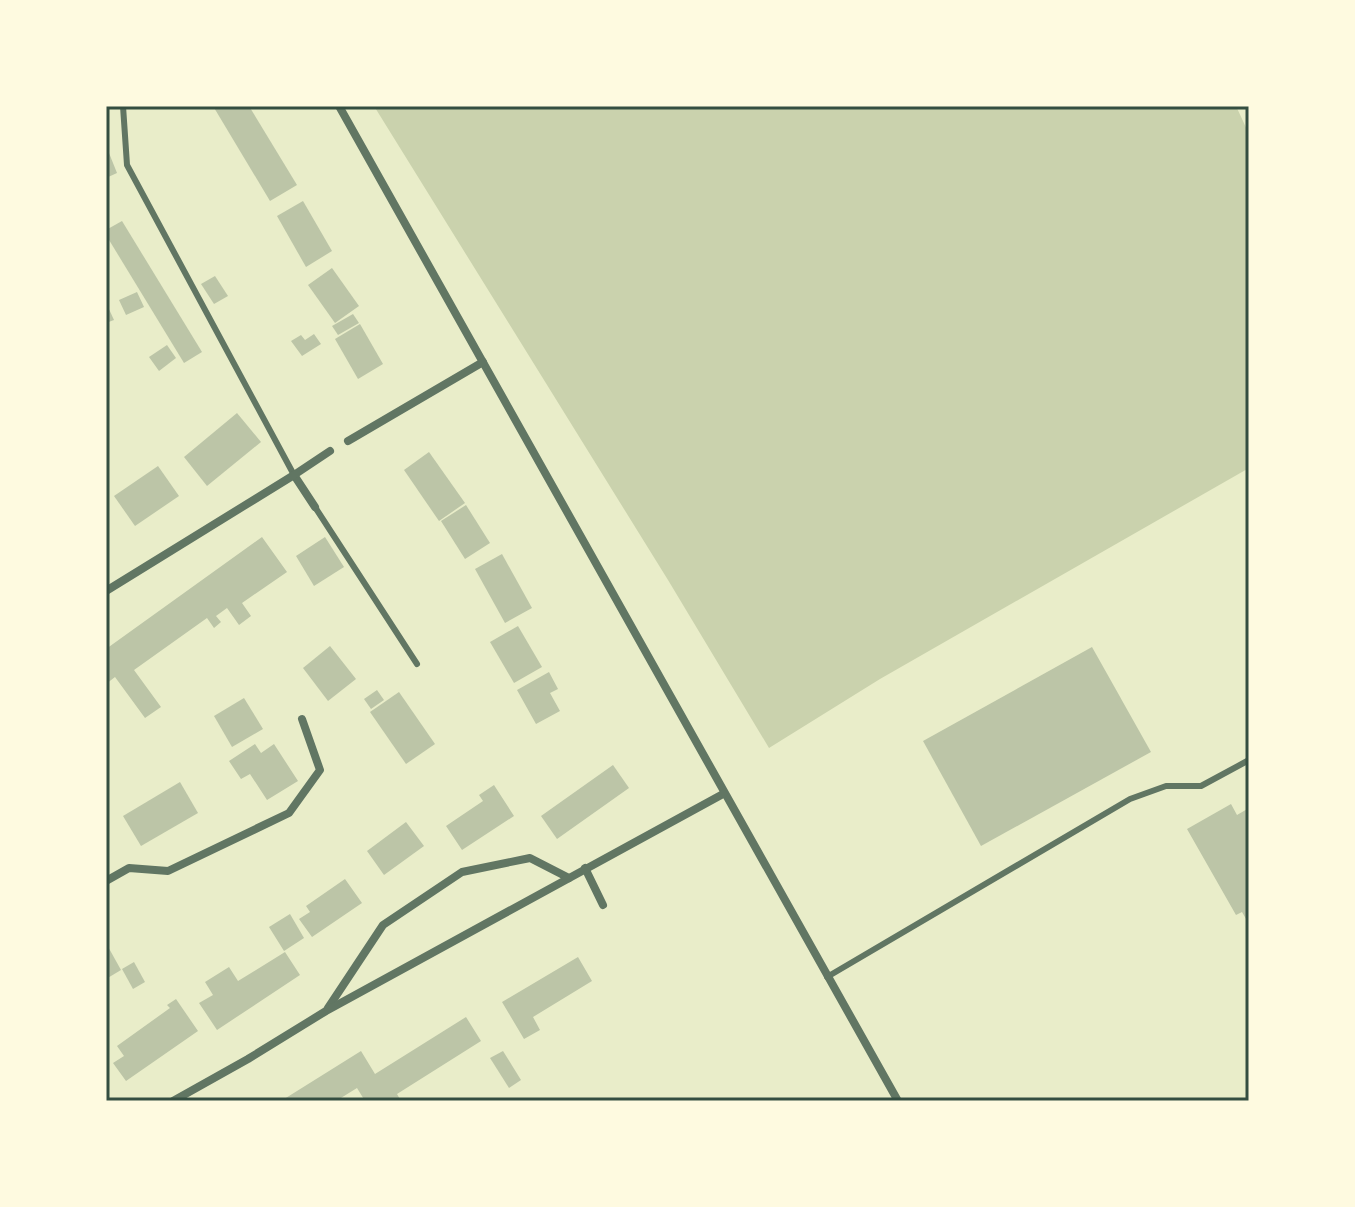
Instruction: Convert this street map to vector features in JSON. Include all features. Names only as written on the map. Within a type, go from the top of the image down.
[{"type":"street","points":[[339,106],[898,1101]]},
{"type":"street","points":[[348,441],[483,362]]},
{"type":"street","points":[[106,591],[330,451]]},
{"type":"street","points":[[294,475],[315,507]]},
{"type":"street","points":[[106,881],[129,868],[168,871],[289,813],[320,770],[302,719]]},
{"type":"street","points":[[173,1101],[326,1011],[723,794]]},
{"type":"street","points":[[326,1011],[383,925],[462,872],[530,858],[569,878]]},
{"type":"street","points":[[585,868],[603,905]]},
{"type":"lane","points":[[123,106],[127,165],[294,475]]},
{"type":"lane","points":[[315,507],[417,664]]},
{"type":"lane","points":[[827,977],[1130,799],[1166,786],[1201,786],[1249,760]]},
{"type":"green space","points":[[374,106],[1236,106],[1249,134],[1249,468],[880,679],[769,748]]},
{"type":"building","points":[[213,106],[249,106],[297,185],[270,201]]},
{"type":"building","points":[[109,153],[117,173],[106,178],[106,154]]},
{"type":"building","points":[[303,201],[332,251],[306,267],[277,216]]},
{"type":"building","points":[[122,221],[202,352],[184,363],[106,235],[106,230]]},
{"type":"building","points":[[332,268],[359,306],[335,323],[308,285]]},
{"type":"building","points":[[215,276],[228,296],[214,304],[201,284]]},
{"type":"building","points":[[137,292],[144,307],[126,315],[119,300]]},
{"type":"building","points":[[106,308],[114,320],[106,323]]},
{"type":"building","points":[[353,314],[359,323],[338,335],[332,326]]},
{"type":"building","points":[[360,324],[383,364],[358,379],[335,339]]},
{"type":"building","points":[[314,334],[321,344],[302,356],[291,341],[301,335],[305,340]]},
{"type":"building","points":[[167,345],[176,358],[159,371],[149,357]]},
{"type":"building","points":[[237,413],[261,442],[207,486],[184,457]]},
{"type":"building","points":[[429,452],[465,503],[439,521],[404,470]]},
{"type":"building","points":[[158,466],[179,496],[135,526],[114,496]]},
{"type":"building","points":[[466,505],[490,543],[465,559],[441,521]]},
{"type":"building","points":[[262,537],[287,572],[242,603],[251,616],[239,625],[227,608],[216,616],[221,622],[214,628],[207,618],[134,670],[161,707],[145,718],[115,677],[106,684],[106,649]]},
{"type":"building","points":[[325,537],[344,567],[314,586],[296,556]]},
{"type":"building","points":[[502,554],[532,608],[505,623],[475,569]]},
{"type":"building","points":[[518,626],[542,667],[514,683],[490,642]]},
{"type":"building","points":[[330,646],[356,679],[328,701],[303,668]]},
{"type":"building","points":[[1092,647],[1151,752],[981,846],[923,741]]},
{"type":"building","points":[[549,672],[558,689],[550,693],[560,711],[536,724],[517,690]]},
{"type":"building","points":[[377,690],[384,700],[371,709],[364,699]]},
{"type":"building","points":[[399,692],[435,744],[406,764],[370,712]]},
{"type":"building","points":[[244,698],[263,729],[232,747],[214,716]]},
{"type":"building","points":[[255,744],[261,753],[274,744],[298,781],[267,800],[250,774],[241,779],[229,761]]},
{"type":"building","points":[[613,765],[629,788],[557,839],[541,816]]},
{"type":"building","points":[[180,782],[198,813],[141,846],[123,816]]},
{"type":"building","points":[[494,785],[514,816],[462,850],[446,826],[483,801],[479,795]]},
{"type":"building","points":[[1231,804],[1237,815],[1249,808],[1249,924],[1242,912],[1236,915],[1187,829]]},
{"type":"building","points":[[406,822],[424,846],[384,875],[367,851]]},
{"type":"building","points":[[345,879],[362,903],[312,937],[299,919],[310,912],[306,906]]},
{"type":"building","points":[[290,914],[304,938],[284,951],[269,927]]},
{"type":"building","points":[[106,943],[121,970],[106,979]]},
{"type":"building","points":[[285,952],[300,975],[217,1030],[199,1003],[213,995],[205,982],[229,967],[238,981]]},
{"type":"building","points":[[578,957],[592,981],[533,1017],[540,1030],[524,1039],[502,1002]]},
{"type":"building","points":[[134,962],[145,982],[133,989],[122,969]]},
{"type":"building","points":[[176,999],[198,1031],[126,1081],[113,1063],[124,1056],[117,1046],[170,1008],[167,1005]]},
{"type":"building","points":[[466,1017],[481,1041],[397,1094],[401,1101],[365,1101],[357,1088],[336,1101],[281,1101],[361,1051],[375,1074]]},
{"type":"building","points":[[503,1051],[521,1080],[509,1088],[490,1058]]}]
